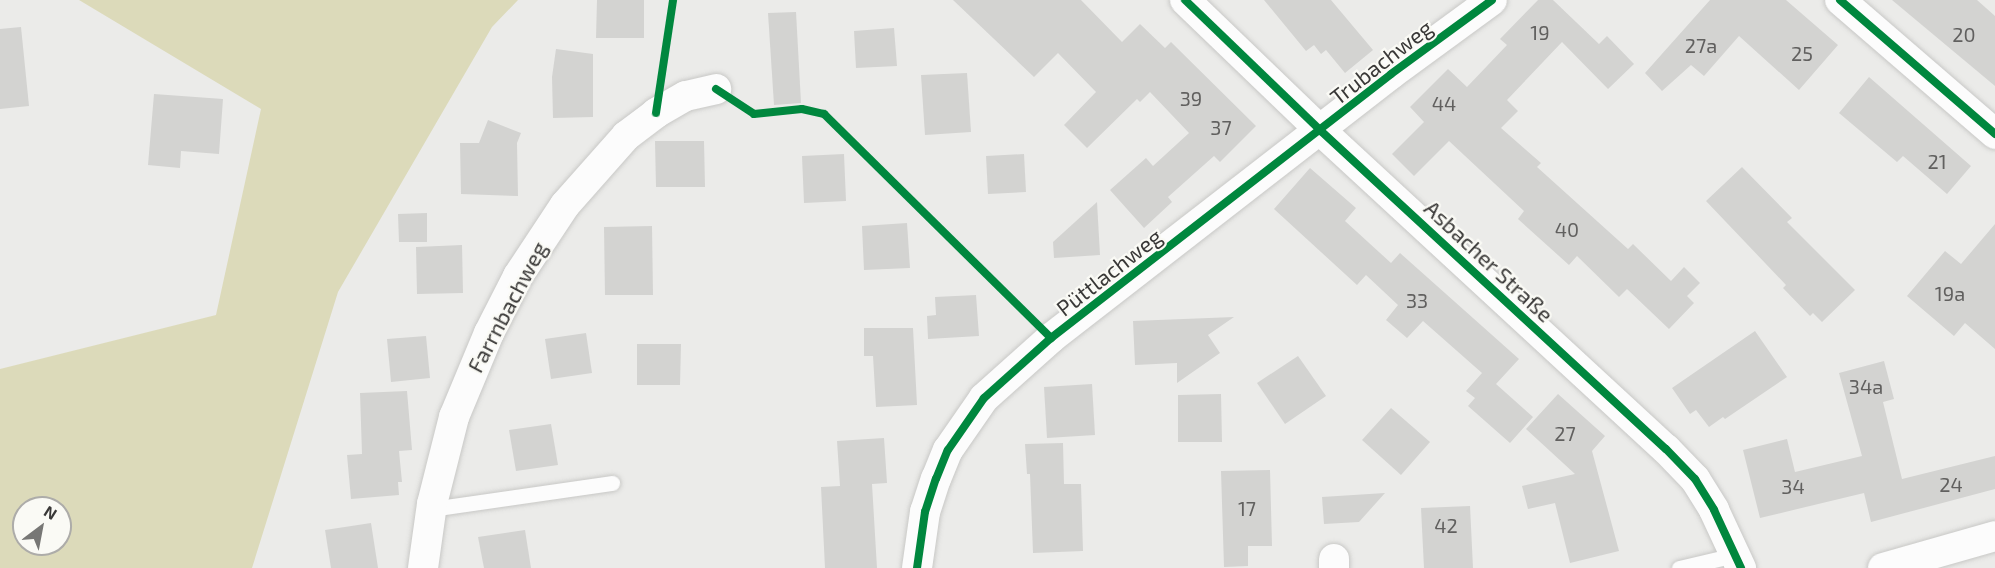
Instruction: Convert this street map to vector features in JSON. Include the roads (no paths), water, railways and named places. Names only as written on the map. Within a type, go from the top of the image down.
[{"type":"street","name":"Asbacher Straße","points":[[1185,0],[1321,131],[1666,448],[1695,479],[1714,510],[1738,562]]},
{"type":"street","name":"Trubachweg","points":[[1321,131],[1391,74],[1491,0]]},
{"type":"street","points":[[1840,0],[1995,134]]},
{"type":"street","name":"Farrnbachweg","points":[[423,568],[431,509],[454,417],[472,371],[518,276],[566,205],[626,136],[656,113],[686,96],[716,89]]},
{"type":"street","name":"Püttlachweg","points":[[917,568],[926,512],[936,479],[948,450],[984,398],[1051,338],[1321,131]]},
{"type":"street","points":[[1883,568],[1995,536]]},
{"type":"lane","points":[[431,509],[612,483]]},
{"type":"lane","points":[[1679,568],[1738,562]]}]
